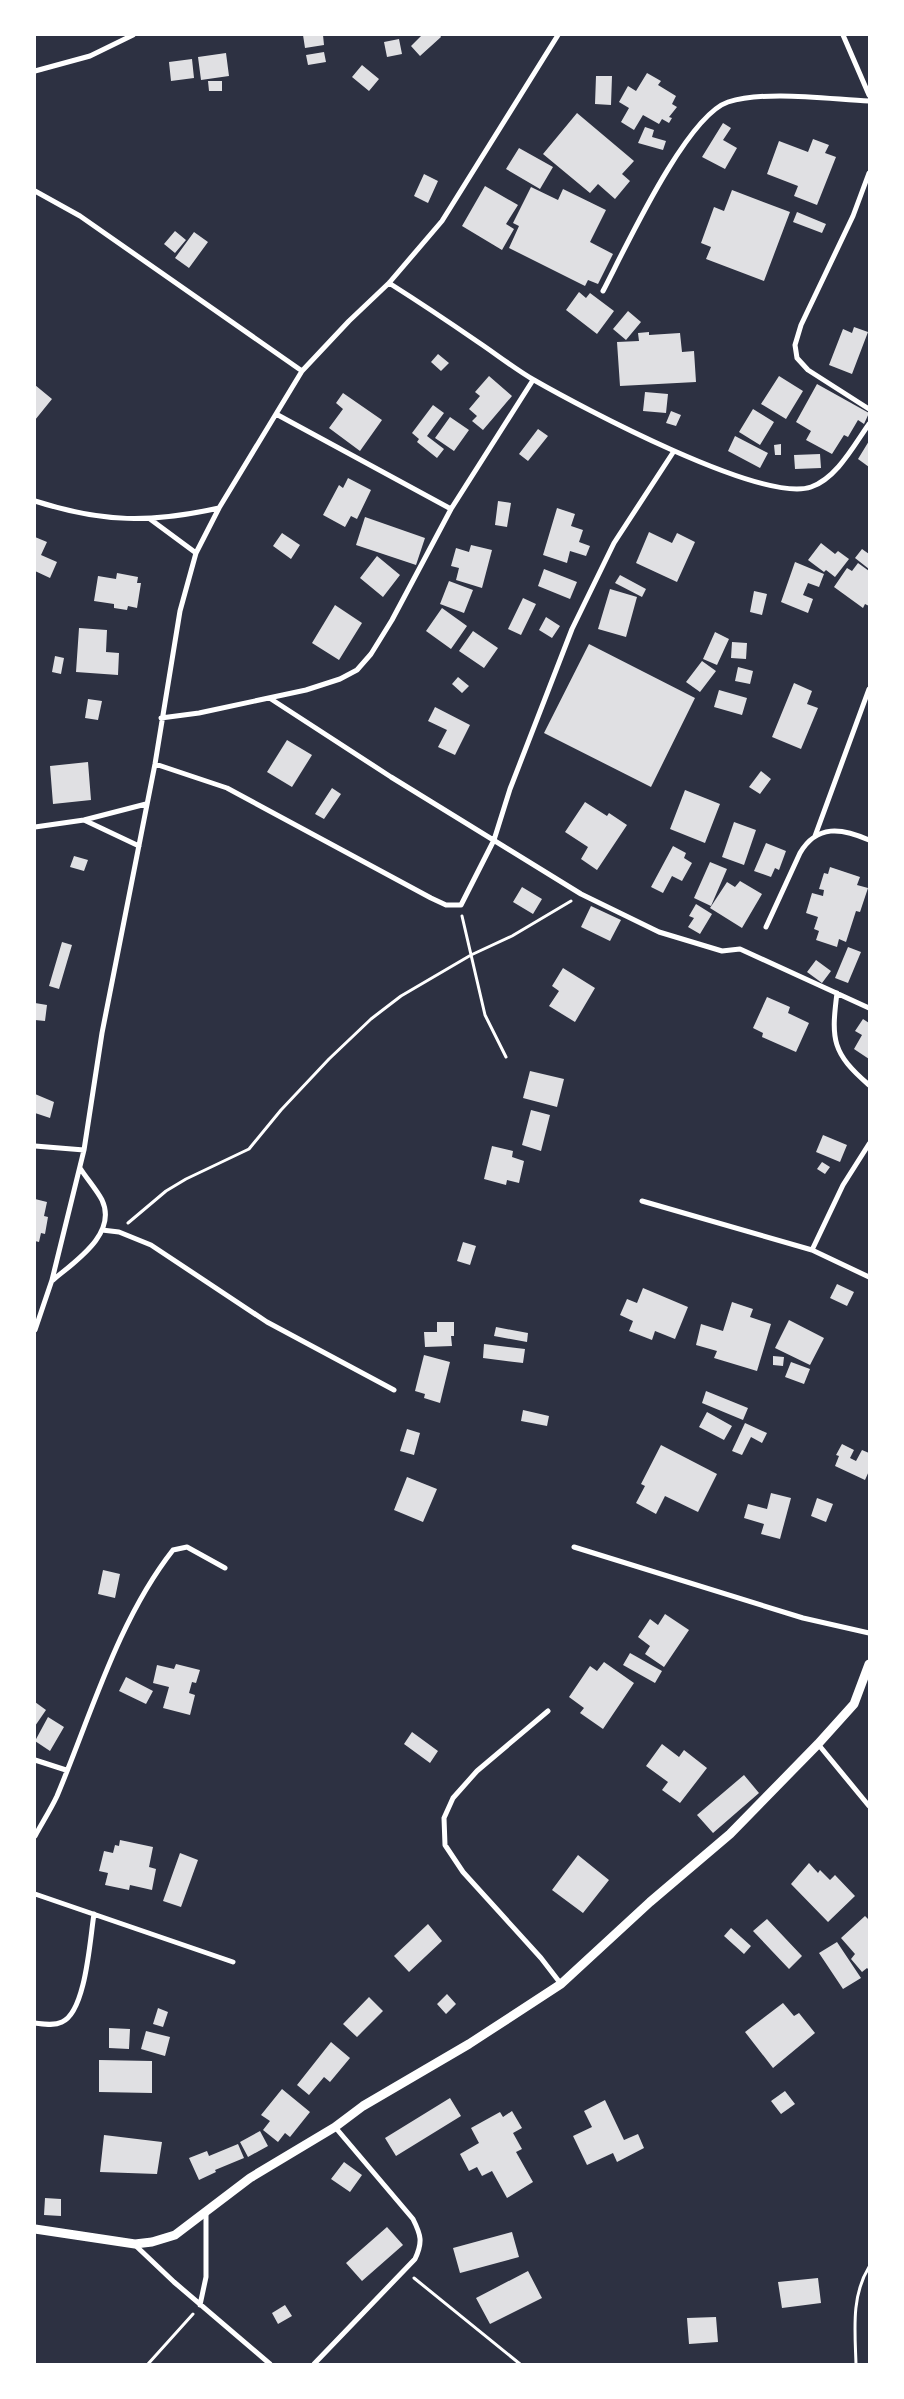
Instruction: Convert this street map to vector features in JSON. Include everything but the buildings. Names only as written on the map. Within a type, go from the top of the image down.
[{"type":"street","points":[[35,71],[90,56],[133,35]]},
{"type":"street","points":[[35,1330],[52,1280],[84,1150],[102,1033],[155,764],[180,610],[196,553],[219,508],[302,371],[349,321],[389,283],[442,220],[558,35]]},
{"type":"street","points":[[842,35],[869,95]]},
{"type":"street","points":[[603,291],[659,186],[685,144],[704,119],[727,103],[762,97],[869,101]]},
{"type":"street","points":[[869,172],[853,216],[800,326],[795,345],[798,358],[808,370],[869,409]]},
{"type":"street","points":[[35,191],[80,216],[302,371]]},
{"type":"street","points":[[389,283],[533,380],[704,465],[762,483],[810,488],[827,478],[869,424]]},
{"type":"street","points":[[161,718],[271,699],[340,680],[357,670],[371,654],[392,620],[452,509],[533,380]]},
{"type":"street","points":[[276,414],[452,509]]},
{"type":"street","points":[[155,764],[227,788],[431,898],[446,905],[461,905],[494,840],[510,789],[572,629],[614,543],[674,451]]},
{"type":"street","points":[[35,501],[96,517],[150,520],[185,516],[219,508]]},
{"type":"street","points":[[150,520],[196,553]]},
{"type":"street","points":[[815,836],[828,796],[869,689]]},
{"type":"street","points":[[271,699],[581,894],[659,932],[722,951],[740,949],[869,1008]]},
{"type":"street","points":[[35,827],[84,820],[146,804]]},
{"type":"street","points":[[84,820],[138,846]]},
{"type":"street","points":[[766,926],[806,843],[815,836],[825,832],[836,831],[856,834],[869,840]]},
{"type":"street","points":[[837,993],[832,1028],[839,1054],[869,1085]]},
{"type":"street","points":[[812,1250],[843,1186],[869,1144]]},
{"type":"street","points":[[35,1146],[84,1150]]},
{"type":"street","points":[[52,1280],[95,1241],[102,1230],[104,1214],[102,1202],[80,1168]]},
{"type":"street","points":[[642,1201],[812,1250],[869,1277]]},
{"type":"street","points":[[102,1230],[119,1232],[151,1245],[267,1322],[394,1390]]},
{"type":"street","points":[[35,1836],[56,1796],[117,1650],[159,1568],[173,1550],[187,1547],[225,1568]]},
{"type":"street","points":[[574,1547],[803,1618],[869,1634]]},
{"type":"street","points":[[35,2229],[135,2244],[152,2242],[175,2235],[250,2178],[335,2127],[363,2106],[469,2044],[561,1984],[650,1902],[730,1834],[818,1744],[854,1704],[869,1664]]},
{"type":"street","points":[[548,1711],[476,1771],[453,1798],[444,1818],[445,1845],[463,1872],[541,1958],[561,1984]]},
{"type":"street","points":[[818,1744],[869,1806]]},
{"type":"street","points":[[35,1760],[66,1770]]},
{"type":"street","points":[[35,1894],[233,1962]]},
{"type":"street","points":[[35,2023],[61,2023],[74,2012],[78,2003],[94,1914]]},
{"type":"street","points":[[314,2364],[371,2302],[416,2259],[422,2245],[420,2234],[412,2219],[335,2127]]},
{"type":"street","points":[[200,2305],[206,2277],[206,2210]]},
{"type":"street","points":[[135,2244],[200,2305],[270,2364]]},
{"type":"path","points":[[119,1232],[166,1191],[186,1179],[249,1150],[297,1093],[371,1019],[401,996],[471,955],[512,936],[560,910],[581,894]]},
{"type":"path","points":[[461,905],[485,1015],[506,1057]]},
{"type":"path","points":[[856,2364],[856,2305],[863,2277],[869,2268]]},
{"type":"path","points":[[405,2270],[520,2364]]},
{"type":"path","points":[[148,2364],[200,2305]]}]
